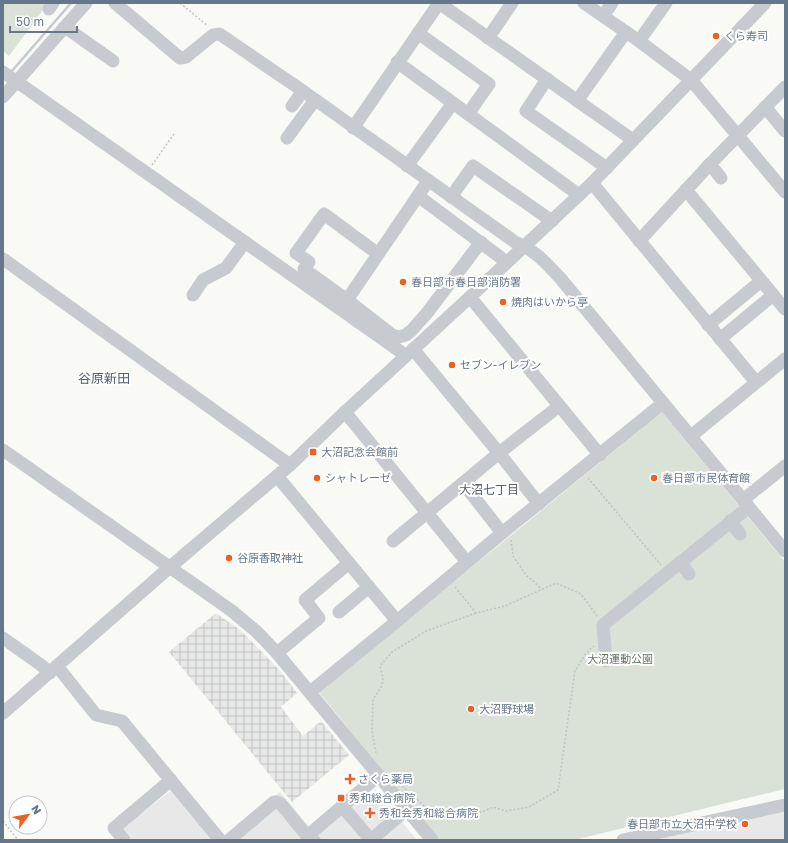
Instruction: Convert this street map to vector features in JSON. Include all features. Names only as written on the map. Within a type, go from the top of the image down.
[{"type":"street","points":[[3,97],[86,3]]},
{"type":"street","points":[[114,3],[180,58],[186,57],[216,35],[221,35],[303,91],[515,242],[525,246],[545,262],[561,279],[785,551]]},
{"type":"street","points":[[353,128],[439,3],[633,140]]},
{"type":"street","points":[[488,38],[512,3]]},
{"type":"street","points":[[584,3],[639,41],[691,80],[785,192]]},
{"type":"street","points":[[603,16],[612,3]]},
{"type":"street","points":[[639,41],[666,3]]},
{"type":"street","points":[[3,713],[170,567],[278,476],[345,412],[552,221],[607,168],[765,3]]},
{"type":"street","points":[[65,27],[113,61]]},
{"type":"street","points":[[577,101],[626,32]]},
{"type":"street","points":[[418,33],[489,84],[468,114]]},
{"type":"street","points":[[397,62],[579,195]]},
{"type":"street","points":[[3,72],[16,82],[74,116],[147,173],[245,242],[414,349],[539,504]]},
{"type":"street","points":[[547,79],[526,110],[607,168]]},
{"type":"street","points":[[639,241],[710,164],[785,87]]},
{"type":"street","points":[[292,106],[303,91]]},
{"type":"street","points":[[287,138],[315,100]]},
{"type":"street","points":[[407,166],[453,103]]},
{"type":"street","points":[[765,107],[785,131]]},
{"type":"street","points":[[710,164],[721,178]]},
{"type":"street","points":[[451,197],[473,166],[552,221]]},
{"type":"street","points":[[347,300],[428,181]]},
{"type":"street","points":[[592,183],[756,382]]},
{"type":"street","points":[[686,190],[785,309]]},
{"type":"street","points":[[418,196],[481,242],[506,263]]},
{"type":"street","points":[[378,254],[324,214],[296,253],[309,262],[304,269],[392,335],[399,336],[406,335],[427,313],[481,242]]},
{"type":"street","points":[[193,295],[203,280],[226,268],[245,242]]},
{"type":"street","points":[[3,259],[290,465]]},
{"type":"street","points":[[708,325],[762,281]]},
{"type":"street","points":[[443,293],[457,309]]},
{"type":"street","points":[[720,339],[773,295]]},
{"type":"street","points":[[470,297],[558,406],[600,455]]},
{"type":"street","points":[[412,330],[414,349]]},
{"type":"street","points":[[691,436],[785,359]]},
{"type":"street","points":[[310,692],[467,562],[504,539],[539,504],[663,403]]},
{"type":"street","points":[[393,541],[558,406]]},
{"type":"street","points":[[345,412],[467,562]]},
{"type":"street","points":[[3,450],[232,611],[257,632],[310,692],[432,840]]},
{"type":"street","points":[[606,661],[603,624],[730,521],[785,466]]},
{"type":"street","points":[[278,476],[397,621]]},
{"type":"street","points":[[463,483],[504,539]]},
{"type":"street","points":[[730,521],[740,534]]},
{"type":"street","points":[[680,562],[689,574]]},
{"type":"street","points":[[277,653],[319,618],[305,600],[349,563]]},
{"type":"street","points":[[339,612],[369,587]]},
{"type":"street","points":[[3,638],[41,665],[54,670],[96,715],[122,721],[220,840]]},
{"type":"street","points":[[229,840],[274,802],[281,804],[307,836],[312,838],[312,832],[379,775]]},
{"type":"street","points":[[124,840],[114,828],[171,780]]},
{"type":"street","points":[[626,840],[785,805]]},
{"type":"street","points":[[342,806],[371,840],[407,809]]},
{"type":"path","points":[[180,3],[216,35]]},
{"type":"path","points":[[147,173],[174,134]]},
{"type":"path","points":[[588,478],[668,572]]},
{"type":"path","points":[[504,539],[511,540],[513,556],[526,575],[542,590]]},
{"type":"path","points":[[376,753],[372,731],[373,699],[382,686],[380,666],[392,652],[426,631],[476,613],[505,606],[556,583],[581,594],[603,624]]},
{"type":"path","points":[[455,587],[476,613]]},
{"type":"path","points":[[399,782],[434,814],[482,812],[493,807],[506,811],[529,807],[558,790],[575,671],[586,653],[594,645]]},
{"type":"path","points":[[3,822],[18,840]]},
{"type":"shaded area","points":[[216,613],[240,630],[281,672],[297,693],[281,707],[303,736],[321,721],[349,755],[292,802],[169,652]]},
{"type":"shaded area","name":"秀和会秀和総合病院","points":[[375,789],[417,840],[221,840],[280,792],[316,835]]},
{"type":"shaded area","points":[[172,790],[212,840],[132,840],[122,828]]},
{"type":"shaded area","name":"春日部市立大沼中学校","points":[[785,808],[785,840],[627,840]]},
{"type":"green space","points":[[3,3],[48,3],[9,56],[3,51]]},
{"type":"green space","name":"大沼運動公園","points":[[662,412],[785,562],[785,789],[574,840],[438,840],[319,692]]},
{"type":"waterway","points":[[11,72],[71,3]]},
{"type":"place","name":"くら寿司","points":[[716,36]]},
{"type":"place","name":"春日部市春日部消防署","points":[[403,282]]},
{"type":"place","name":"焼肉はいから亭","points":[[503,302]]},
{"type":"place","name":"セブン-イレブン","points":[[452,365]]},
{"type":"place","name":"大沼記念会館前","points":[[313,452]]},
{"type":"place","name":"シャトレーゼ","points":[[317,478]]},
{"type":"place","name":"春日部市民体育館","points":[[654,478]]},
{"type":"place","name":"谷原香取神社","points":[[229,558]]},
{"type":"place","name":"大沼野球場","points":[[471,709]]},
{"type":"place","name":"さくら薬局","points":[[350,779]]},
{"type":"place","name":"秀和総合病院","points":[[341,798]]},
{"type":"place","name":"秀和会秀和総合病院","points":[[370,813]]},
{"type":"place","name":"春日部市立大沼中学校","points":[[745,824]]},
{"type":"district","name":"谷原新田","points":[[104,378]]},
{"type":"district","name":"大沼七丁目","points":[[489,490]]}]
